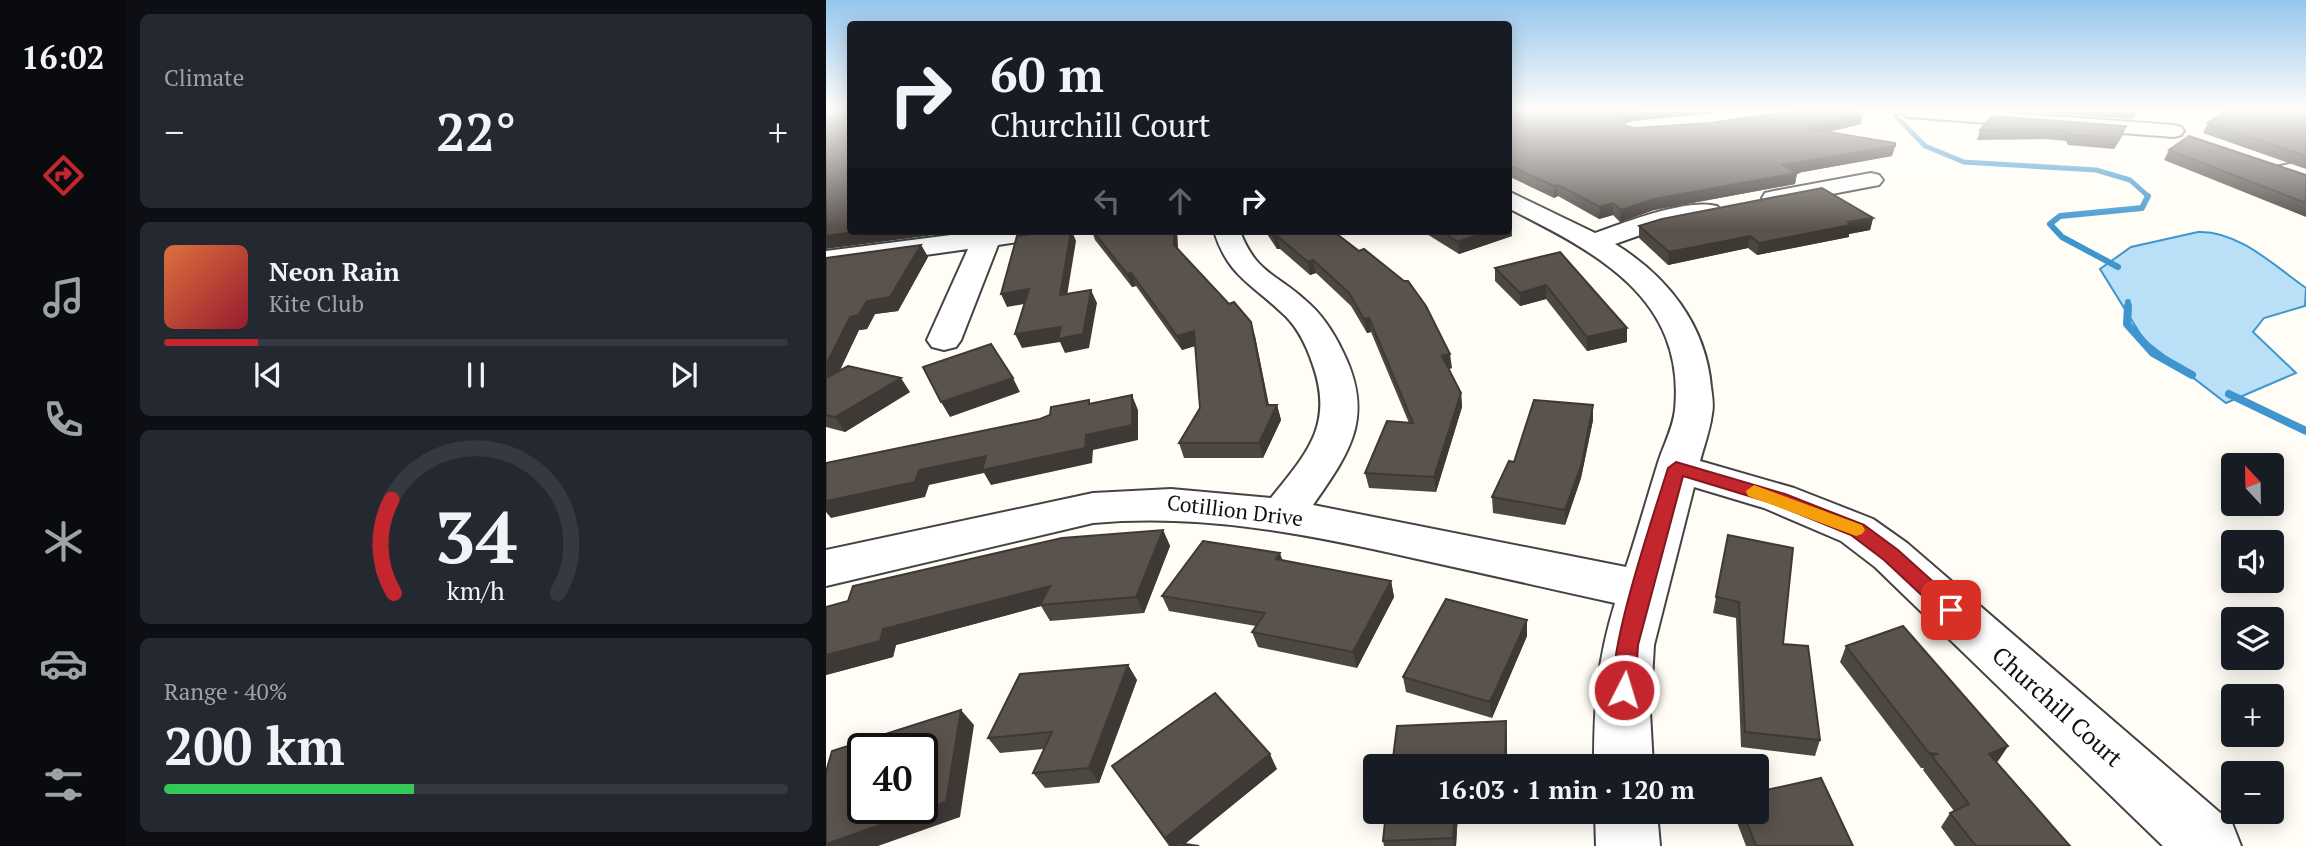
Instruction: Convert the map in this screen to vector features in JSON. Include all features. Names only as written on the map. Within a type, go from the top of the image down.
[{"type":"street","points":[[2260,163],[2299,173]]},
{"type":"street","points":[[1592,243],[1654,221],[1871,180]]},
{"type":"street","points":[[1512,200],[1615,257],[1653,288],[1666,304],[1686,343],[1693,377],[1694,412],[1628,645],[1622,712],[1624,754]]},
{"type":"street","points":[[826,260],[1011,235]]},
{"type":"street","points":[[1228,235],[1239,263],[1296,308],[1317,333],[1339,381],[1343,407],[1338,430],[1323,457],[1283,514]]},
{"type":"street","points":[[944,340],[987,238]]},
{"type":"street","name":"Churchill Court","points":[[1676,468],[1779,499],[1857,530],[1891,555],[2209,846]]},
{"type":"street","name":"Cotillion Drive","points":[[826,568],[1093,508],[1136,502],[1172,502],[1283,514],[1644,590]]},
{"type":"street","points":[[1627,824],[1628,846]]},
{"type":"water","points":[[2198,232],[2213,233],[2242,243],[2306,288],[2305,306],[2264,318],[2253,332],[2296,373],[2226,403],[2144,340],[2100,269],[2131,247]]},
{"type":"building","points":[[826,150],[847,150],[847,233],[826,236]]},
{"type":"building","points":[[1512,150],[1869,150],[1783,165],[1797,173],[1654,199],[1621,210],[1613,203],[1600,207],[1558,185],[1554,186],[1512,167]]},
{"type":"building","points":[[2170,150],[2232,150],[2306,175],[2306,203]]},
{"type":"building","points":[[2290,150],[2306,150],[2306,156]]},
{"type":"building","points":[[1822,188],[1873,218],[1848,222],[1851,225],[1759,243],[1750,236],[1669,252],[1639,226],[1662,219]]},
{"type":"building","points":[[1070,235],[1060,295],[1091,290],[1083,334],[1058,339],[1061,327],[1015,334],[1029,289],[1001,294],[1017,236]]},
{"type":"building","points":[[1096,235],[1174,235],[1174,245],[1229,304],[1234,302],[1251,322],[1267,405],[1277,405],[1259,443],[1179,443],[1200,408],[1194,331],[1177,336],[1131,273],[1127,274]]},
{"type":"building","points":[[1273,235],[1338,235],[1359,251],[1364,249],[1404,281],[1408,281],[1426,306],[1450,354],[1442,356],[1461,393],[1434,477],[1365,473],[1387,421],[1413,423],[1369,318],[1364,319],[1349,293],[1313,260],[1308,262],[1277,236]]},
{"type":"building","points":[[1447,235],[1478,235],[1458,242]]},
{"type":"building","points":[[921,245],[890,297],[867,301],[858,315],[850,317],[826,365],[826,258]]},
{"type":"building","points":[[1560,252],[1627,328],[1587,337],[1546,285],[1520,293],[1495,268]]},
{"type":"building","points":[[991,344],[1013,378],[941,402],[923,367]]},
{"type":"building","points":[[848,366],[901,378],[835,417],[826,415],[826,378]]},
{"type":"building","points":[[1132,395],[1132,425],[1086,435],[1085,448],[982,470],[986,456],[919,470],[915,482],[826,501],[826,463],[1040,419],[1050,415],[1051,407],[1089,400],[1089,404]]},
{"type":"building","points":[[1534,400],[1593,405],[1582,463],[1565,510],[1492,497],[1509,461],[1514,462]]},
{"type":"building","points":[[1163,530],[1136,597],[1040,605],[1050,586],[883,629],[880,641],[826,655],[826,607],[848,601],[853,586],[1062,538]]},
{"type":"building","points":[[1728,535],[1793,548],[1783,644],[1808,646],[1820,740],[1745,732],[1739,602],[1716,597]]},
{"type":"building","points":[[1203,541],[1280,553],[1276,559],[1391,581],[1353,652],[1252,632],[1265,613],[1162,596]]},
{"type":"building","points":[[1446,599],[1527,620],[1490,702],[1403,677]]},
{"type":"building","points":[[1903,626],[2008,746],[1989,754],[2070,846],[1976,846],[1950,813],[1969,804],[1931,755],[1938,754],[1929,753],[1846,646]]},
{"type":"building","points":[[1128,665],[1089,768],[1033,773],[1052,732],[988,738],[1020,674]]},
{"type":"building","points":[[1215,693],[1270,754],[1165,838],[1112,766]]},
{"type":"building","points":[[961,710],[946,802],[938,805],[938,733],[889,733]]},
{"type":"building","points":[[1506,721],[1505,754],[1394,754],[1397,726]]},
{"type":"building","points":[[847,746],[847,824],[883,824],[826,844],[826,772],[832,751]]},
{"type":"building","points":[[1821,778],[1853,846],[1756,846],[1748,824],[1769,824],[1769,789]]},
{"type":"building","points":[[1385,824],[1454,824],[1453,838],[1383,841]]},
{"type":"building","points":[[1178,843],[1199,846],[1176,846]]},
{"type":"waterway","points":[[1936,150],[1964,162],[2096,170],[2130,180],[2148,196],[2142,208],[2060,216],[2050,224],[2062,237],[2118,267]]},
{"type":"waterway","points":[[2128,306],[2127,324],[2153,353],[2192,375]]},
{"type":"waterway","points":[[2229,394],[2306,431]]},
{"type":"slow traffic","points":[[1754,491],[1856,530]]},
{"type":"route","points":[[1624,690],[1628,645],[1676,468],[1779,499],[1857,530],[1891,555],[1951,610]]}]
